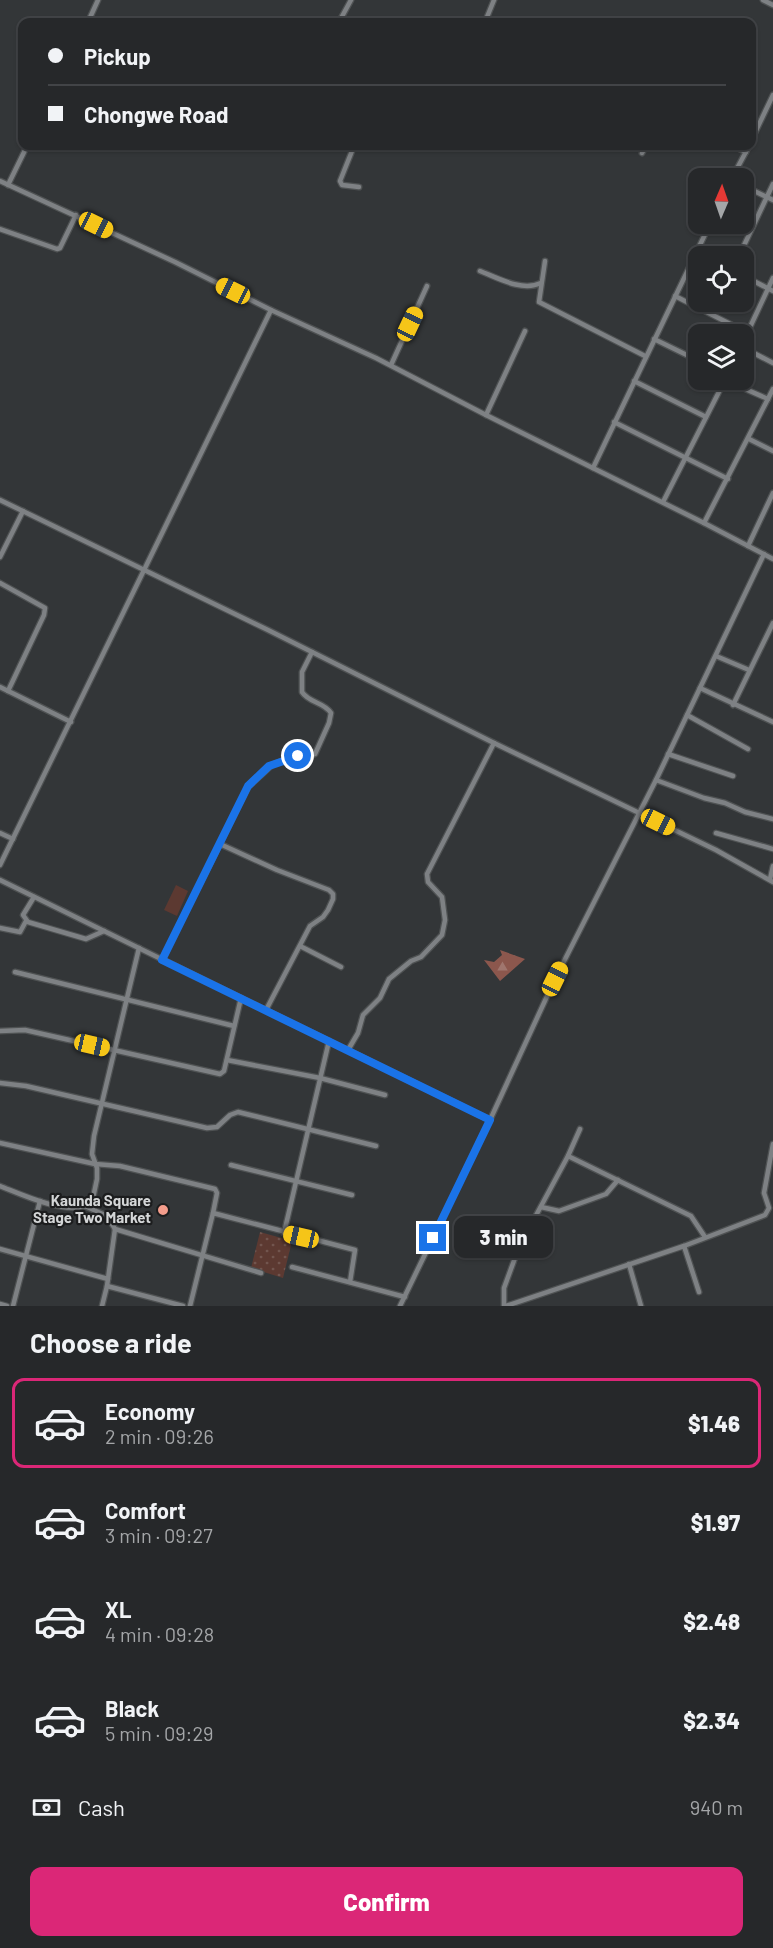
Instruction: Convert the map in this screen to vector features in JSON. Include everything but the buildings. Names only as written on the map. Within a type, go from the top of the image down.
[{"type":"street","points":[[89,18],[98,0]]},
{"type":"street","points":[[341,18],[351,0]]},
{"type":"street","points":[[487,18],[494,0]]},
{"type":"street","points":[[763,0],[773,5]]},
{"type":"street","points":[[756,131],[773,97]]},
{"type":"street","points":[[8,185],[25,150]]},
{"type":"street","points":[[352,150],[340,181],[342,185],[359,187]]},
{"type":"street","points":[[737,168],[746,152],[742,150]]},
{"type":"street","points":[[0,181],[391,365],[773,559]]},
{"type":"street","points":[[744,246],[773,184]]},
{"type":"street","points":[[754,191],[773,200]]},
{"type":"street","points":[[0,229],[57,249],[60,248],[76,215]]},
{"type":"street","points":[[545,261],[538,298],[542,305],[645,356]]},
{"type":"street","points":[[592,468],[688,269]]},
{"type":"street","points":[[480,271],[521,285],[531,286],[541,283]]},
{"type":"street","points":[[752,324],[771,290],[773,278]]},
{"type":"street","points":[[754,281],[771,290]]},
{"type":"street","points":[[391,365],[427,286]]},
{"type":"street","points":[[675,296],[729,324]]},
{"type":"street","points":[[0,865],[271,310]]},
{"type":"street","points":[[486,415],[525,331]]},
{"type":"street","points":[[654,339],[688,356]]},
{"type":"street","points":[[754,353],[773,363]]},
{"type":"street","points":[[634,381],[706,417]]},
{"type":"street","points":[[704,523],[773,389]]},
{"type":"street","points":[[663,502],[720,390]]},
{"type":"street","points":[[748,390],[768,399]]},
{"type":"street","points":[[614,422],[728,479]]},
{"type":"street","points":[[749,439],[773,451]]},
{"type":"street","points":[[748,546],[773,493]]},
{"type":"street","points":[[0,500],[716,850],[772,880],[773,866]]},
{"type":"street","points":[[0,557],[23,512]]},
{"type":"street","points":[[400,1306],[555,979],[656,780],[764,554]]},
{"type":"street","points":[[0,583],[45,608],[44,615],[8,691]]},
{"type":"street","points":[[733,705],[773,623]]},
{"type":"street","points":[[162,960],[245,791],[272,765],[295,756],[310,756],[316,752],[331,712],[328,708],[310,701],[302,692],[302,672],[312,652]]},
{"type":"street","points":[[716,656],[749,670]]},
{"type":"street","points":[[0,687],[71,722]]},
{"type":"street","points":[[700,688],[733,705],[773,721]]},
{"type":"street","points":[[687,715],[748,749]]},
{"type":"street","points":[[348,1050],[358,1033],[363,1015],[380,998],[389,979],[411,961],[421,957],[442,935],[445,920],[442,897],[428,882],[427,874],[494,743]]},
{"type":"street","points":[[668,754],[733,776]]},
{"type":"street","points":[[656,780],[745,812],[773,819]]},
{"type":"street","points":[[0,833],[13,839]]},
{"type":"street","points":[[716,833],[773,849]]},
{"type":"street","points":[[220,844],[332,892],[333,899],[328,910],[321,919],[311,924],[266,1010]]},
{"type":"street","points":[[0,880],[490,1120]]},
{"type":"street","points":[[34,897],[23,915],[26,921],[86,939],[104,931]]},
{"type":"street","points":[[0,928],[20,932],[26,921]]},
{"type":"street","points":[[300,946],[341,966]]},
{"type":"street","points":[[85,1206],[90,1202],[94,1192],[97,1173],[92,1154],[93,1136],[139,948]]},
{"type":"street","points":[[15,972],[234,1026]]},
{"type":"street","points":[[0,1031],[25,1030],[218,1074],[224,1072],[241,998]]},
{"type":"street","points":[[284,1233],[294,1180],[329,1041]]},
{"type":"street","points":[[227,1060],[320,1078],[385,1095]]},
{"type":"street","points":[[0,1083],[19,1084],[102,1102],[207,1128],[217,1127],[230,1115],[238,1112],[376,1146]]},
{"type":"street","points":[[580,1129],[519,1247],[504,1288],[505,1306],[684,1246],[768,1213],[769,1205],[764,1195],[764,1187],[773,1144]]},
{"type":"street","points":[[0,1143],[95,1164],[120,1166],[216,1190],[218,1193],[190,1306]]},
{"type":"street","points":[[568,1156],[691,1216],[705,1237]]},
{"type":"street","points":[[231,1166],[352,1196]]},
{"type":"street","points":[[540,1207],[559,1211],[606,1194],[618,1180]]},
{"type":"street","points":[[0,1186],[40,1201],[67,1207],[85,1206],[107,1216],[115,1229],[102,1306]]},
{"type":"street","points":[[13,1306],[40,1201]]},
{"type":"street","points":[[213,1213],[355,1250],[350,1282]]},
{"type":"street","points":[[115,1229],[261,1274]]},
{"type":"street","points":[[684,1246],[699,1292]]},
{"type":"street","points":[[0,1249],[108,1279]]},
{"type":"street","points":[[629,1264],[641,1306]]},
{"type":"street","points":[[292,1267],[405,1298]]},
{"type":"street","points":[[107,1286],[183,1306]]},
{"type":"street","points":[[0,1304],[7,1306]]},
{"type":"shaded area","points":[[176,885],[188,891],[177,916],[164,910]]},
{"type":"shaded area","points":[[260,1232],[292,1241],[283,1278],[251,1268]]},
{"type":"green space","points":[[500,950],[525,959],[500,981],[484,960],[494,962],[502,955]]},
{"type":"place","name":"Kaunda Square Stage Two Market","points":[[163,1210]]},
{"type":"route","points":[[298,756],[269,766],[248,786],[162,960],[490,1120],[433,1238]]}]
